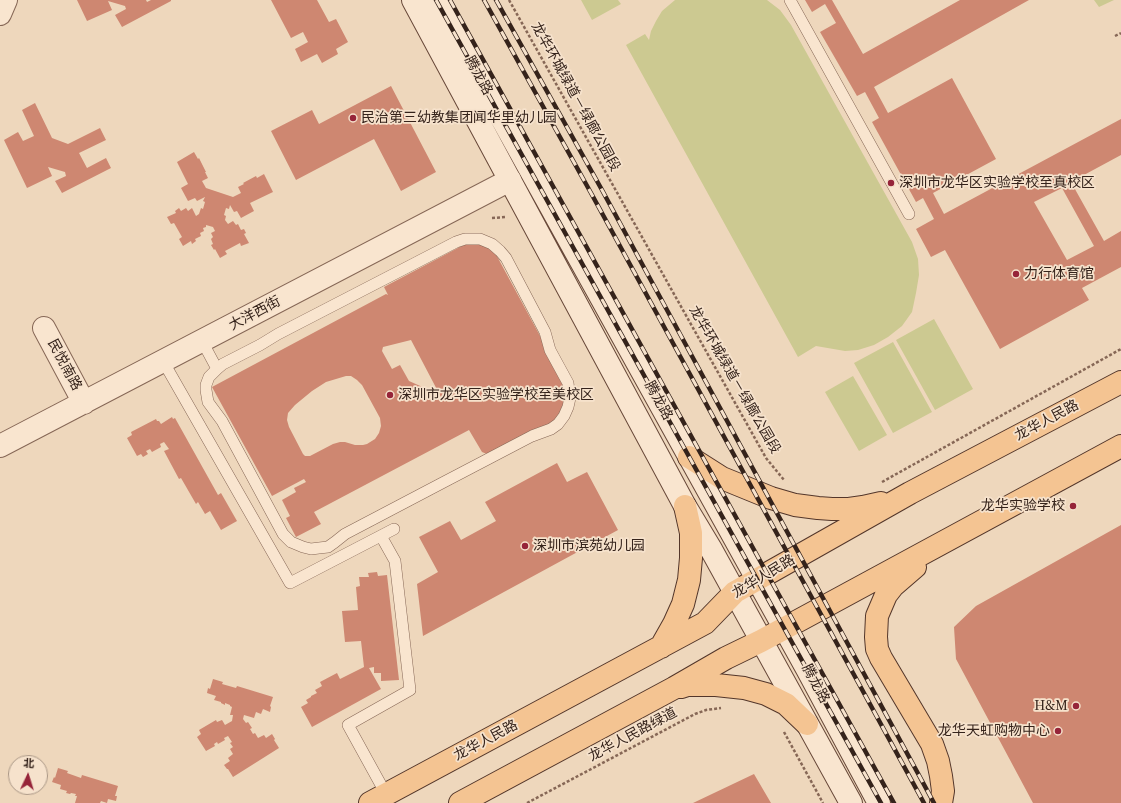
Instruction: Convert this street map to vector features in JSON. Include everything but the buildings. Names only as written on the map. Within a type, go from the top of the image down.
[{"type":"main road","points":[[0,14],[6,0]]},
{"type":"main road","name":"腾龙路","points":[[413,0],[685,506],[851,803]]},
{"type":"main road","name":"腾龙路","points":[[436,0],[758,579],[879,803]]},
{"type":"main road","name":"大洋西街","points":[[0,446],[510,180]]},
{"type":"main road","name":"民悦南路","points":[[44,328],[84,403]]},
{"type":"main road","name":"龙华人民路","points":[[378,799],[705,623],[734,592],[910,493],[1121,382]]},
{"type":"main road","points":[[460,803],[1121,446]]},
{"type":"main road","points":[[689,456],[722,478],[750,490],[783,501],[818,508],[848,509],[863,507],[910,493]]},
{"type":"main road","points":[[660,648],[674,624],[683,604],[689,580],[691,533],[685,506]]},
{"type":"main road","points":[[942,803],[943,791],[941,776],[932,744],[881,658],[877,649],[876,627],[877,616],[881,605],[893,586],[948,539]]},
{"type":"main road","points":[[674,688],[687,685],[716,685],[744,688],[766,694],[786,704],[807,724]]},
{"type":"lane","points":[[790,0],[909,214]]},
{"type":"lane","points":[[465,239],[474,239],[492,244],[506,258],[544,332],[552,354],[566,379],[569,386],[570,398],[564,416],[558,424],[550,429],[532,436],[348,533],[328,546],[311,549],[295,544],[283,534],[222,421],[210,406],[207,397],[206,385],[209,377],[217,368],[278,334],[456,242],[465,239]]},
{"type":"lane","points":[[202,341],[217,368]]},
{"type":"lane","points":[[163,361],[290,583],[394,529]]},
{"type":"lane","points":[[378,799],[348,725],[410,690],[394,561],[381,536]]},
{"type":"path","name":"龙华环城绿道－绿廊公园段","points":[[509,0],[766,458],[785,480]]},
{"type":"path","points":[[1115,36],[1121,32]]},
{"type":"path","points":[[877,485],[1121,349]]},
{"type":"path","name":"龙华人民路绿道","points":[[527,803],[695,714],[706,710],[726,708]]},
{"type":"path","points":[[782,728],[823,803]]},
{"type":"shaded area","points":[[581,0],[618,0],[621,4],[592,20]]},
{"type":"shaded area","points":[[675,0],[767,0],[780,10],[791,25],[912,242],[918,259],[919,275],[912,312],[902,326],[888,337],[874,345],[858,350],[845,351],[816,346],[798,357],[626,45],[645,34],[649,40],[651,31],[662,11]]},
{"type":"shaded area","points":[[1094,0],[1114,0],[1099,7]]},
{"type":"shaded area","points":[[934,319],[973,389],[935,410],[896,340]]},
{"type":"shaded area","points":[[893,342],[932,412],[893,433],[854,363]]},
{"type":"shaded area","points":[[853,376],[887,435],[859,451],[825,392]]},
{"type":"railway","points":[[436,0],[881,803]]},
{"type":"railway","points":[[450,0],[894,803]]},
{"type":"railway","points":[[484,0],[924,803]]},
{"type":"railway","points":[[496,0],[602,190],[934,803]]},
{"type":"place","name":"民治第三幼教集团闻华里幼儿园","points":[[353,118]]},
{"type":"place","name":"深圳市龙华区实验学校至真校区","points":[[891,183]]},
{"type":"place","name":"力行体育馆","points":[[1016,274]]},
{"type":"place","name":"深圳市龙华区实验学校至美校区","points":[[390,395]]},
{"type":"place","name":"龙华实验学校","points":[[1073,506]]},
{"type":"place","name":"深圳市滨苑幼儿园","points":[[525,546]]},
{"type":"place","name":"H&M","points":[[1076,706]]},
{"type":"place","name":"龙华天虹购物中心","points":[[1058,731]]}]
